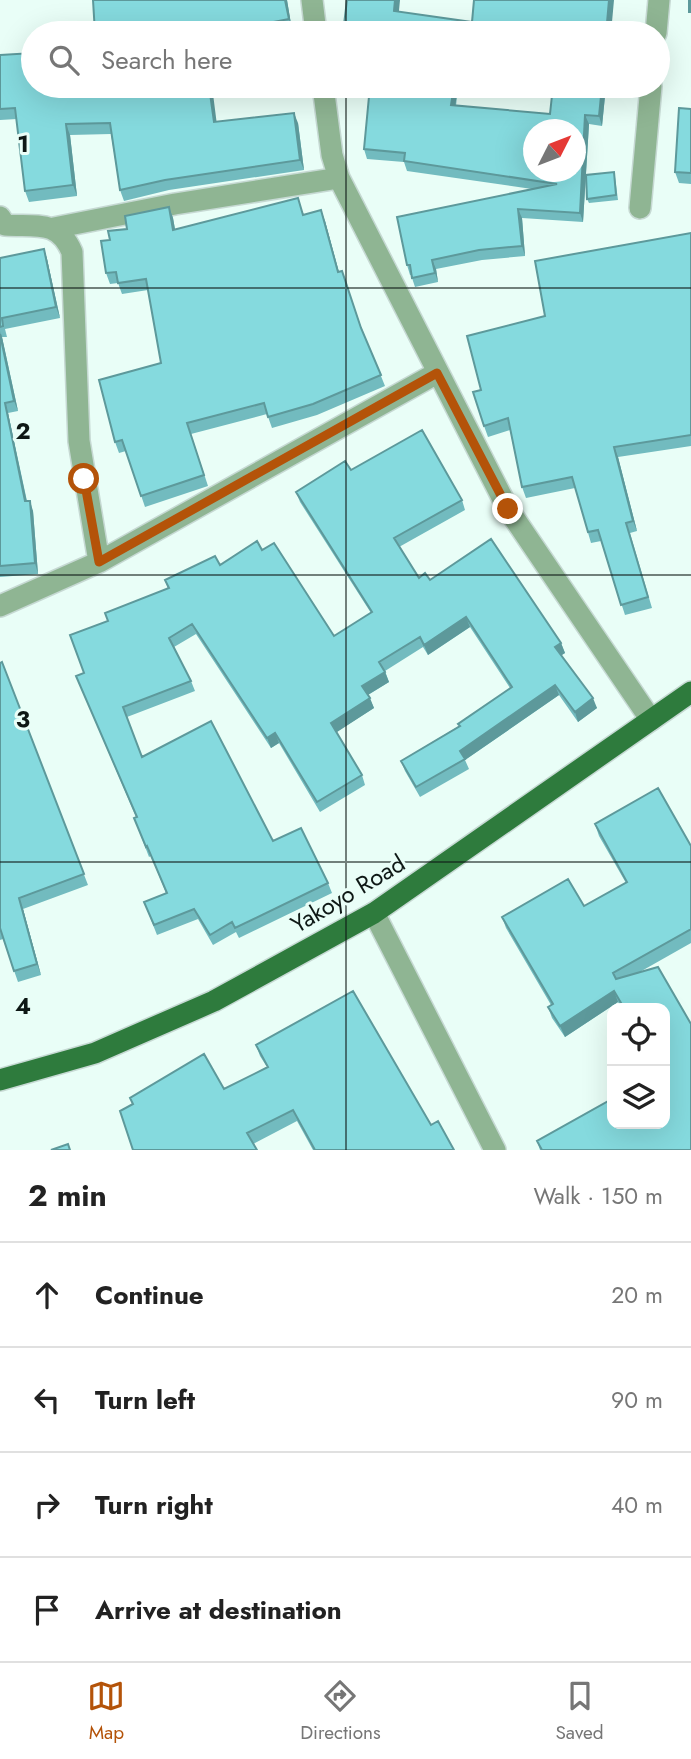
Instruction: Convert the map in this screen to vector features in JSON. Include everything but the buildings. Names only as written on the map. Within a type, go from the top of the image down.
[{"type":"main road","name":"Yakoyo Road","points":[[0,1080],[95,1053],[214,1001],[374,913],[691,692]]},
{"type":"street","points":[[312,0],[315,21]]},
{"type":"street","points":[[657,21],[659,0]]},
{"type":"street","points":[[325,98],[332,155],[339,178],[508,509],[651,720]]},
{"type":"street","points":[[640,208],[650,98]]},
{"type":"street","points":[[0,217],[5,225],[54,228],[175,204],[339,178]]},
{"type":"street","points":[[54,228],[66,238],[72,252],[79,441],[99,562]]},
{"type":"street","points":[[0,606],[99,562],[437,373]]},
{"type":"street","points":[[374,913],[495,1150]]},
{"type":"route","points":[[84,479],[99,562],[437,373],[508,509]]}]
